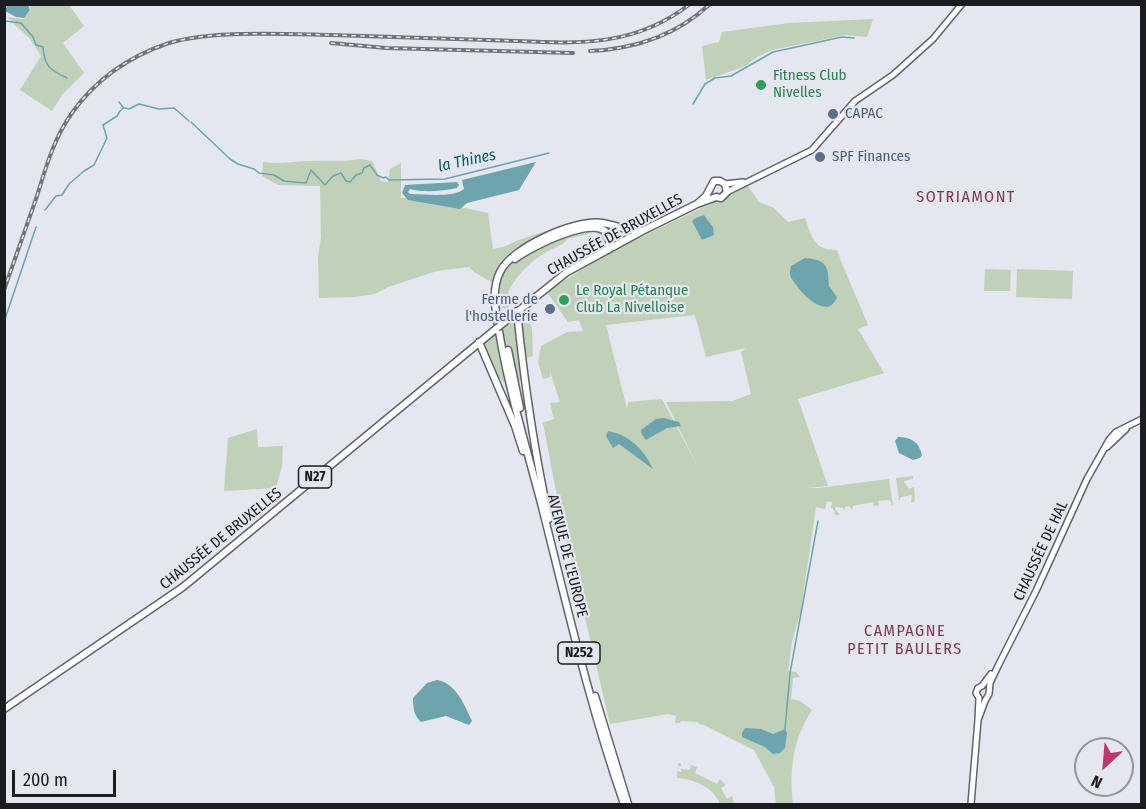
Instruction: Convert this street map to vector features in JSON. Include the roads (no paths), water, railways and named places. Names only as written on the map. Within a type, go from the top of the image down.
[{"type":"main road","name":"N27","points":[[697,204],[721,198],[727,192],[812,150],[849,107],[894,75],[938,34],[962,4]]},
{"type":"main road","name":"N27","points":[[697,204],[710,191],[714,181],[725,184],[748,182]]},
{"type":"main road","points":[[725,184],[727,192]]},
{"type":"main road","points":[[710,191],[716,198]]},
{"type":"main road","name":"CHAUSSÉE DE BRUXELLES","points":[[4,709],[183,587],[497,327],[567,272],[697,204]]},
{"type":"main road","points":[[498,312],[495,291],[499,273],[504,265],[525,246],[585,224],[601,222],[642,231]]},
{"type":"main road","points":[[498,312],[498,291],[504,272],[518,257],[530,249],[565,234],[599,227],[609,233],[608,250]]},
{"type":"main road","name":"AVENUE DE L'EUROPE","points":[[498,312],[514,402],[601,736],[624,804]]},
{"type":"main road","name":"AVENUE DE L'EUROPE","points":[[498,312],[523,423],[552,534],[604,730],[628,804]]},
{"type":"main road","points":[[514,314],[538,468],[552,534]]},
{"type":"main road","points":[[479,342],[515,426],[540,500]]},
{"type":"main road","name":"CHAUSSÉE DE HAL","points":[[978,720],[998,666],[1036,591],[1087,479],[1116,432],[1142,419]]},
{"type":"main road","name":"CHAUSSÉE DE HAL","points":[[971,804],[979,698],[976,690],[998,666]]},
{"type":"main road","points":[[982,686],[988,689]]},
{"type":"main road","points":[[979,698],[987,698]]},
{"type":"water","points":[[4,5],[28,5],[30,10],[24,18],[16,17],[5,11]]},
{"type":"water","points":[[536,162],[519,190],[467,203],[460,209],[408,200],[402,193],[405,185],[457,182],[459,185],[457,188],[434,191],[410,189],[408,192],[430,195],[453,194],[464,189],[462,180]]},
{"type":"water","points":[[704,215],[713,227],[714,235],[702,240],[692,221]]},
{"type":"water","points":[[805,258],[822,263],[827,269],[829,286],[837,297],[833,304],[827,307],[814,303],[791,277],[791,266]]},
{"type":"water","points":[[664,418],[679,422],[681,426],[667,428],[646,440],[641,430],[656,419]]},
{"type":"water","points":[[608,431],[623,436],[635,444],[653,469],[619,444],[613,448],[606,436]]},
{"type":"water","points":[[898,437],[911,439],[917,444],[921,450],[920,458],[913,460],[899,453],[895,441]]},
{"type":"water","points":[[437,680],[455,690],[472,721],[469,725],[446,716],[421,722],[419,720],[414,711],[413,698],[427,683]]},
{"type":"water","points":[[745,728],[761,729],[773,734],[785,729],[787,733],[785,748],[780,753],[773,754],[765,747],[742,737]]},
{"type":"waterway","name":"la Thines","points":[[4,21],[21,23],[33,37],[36,45],[43,47],[49,67],[67,78]]},
{"type":"waterway","name":"la Thines","points":[[693,104],[705,84],[715,78],[731,76],[773,52],[842,37],[854,38]]},
{"type":"waterway","name":"la Thines","points":[[119,102],[123,107]]},
{"type":"waterway","name":"la Thines","points":[[125,108],[129,109],[139,104],[159,109],[174,108],[189,121]]},
{"type":"waterway","points":[[45,210],[56,196],[62,195],[69,184],[94,165],[107,138],[103,125],[117,116],[124,108]]},
{"type":"waterway","name":"la Thines","points":[[191,122],[238,164],[259,173],[274,175],[284,181],[306,183],[311,170],[325,185],[333,176],[341,173],[346,181],[350,182],[370,165],[377,175],[389,180],[445,179],[549,153]]},
{"type":"waterway","points":[[4,322],[36,227]]},
{"type":"waterway","points":[[785,729],[790,673],[818,521]]},
{"type":"railway","points":[[4,290],[60,132],[81,101],[103,79],[127,62],[155,48],[187,39],[228,34],[586,42],[628,35],[649,28],[670,18],[690,4]]},
{"type":"railway","points":[[590,51],[623,47],[654,38],[684,24],[710,4]]},
{"type":"railway","points":[[331,43],[386,48],[573,53]]},
{"type":"place","name":"Fitness Club Nivelles","points":[[761,85]]},
{"type":"place","name":"CAPAC","points":[[833,114]]},
{"type":"place","name":"SPF Finances","points":[[820,157]]},
{"type":"place","name":"Le Royal Pétanque Club La Nivelloise","points":[[564,300]]},
{"type":"place","name":"Ferme de l'hostellerie","points":[[550,309]]},
{"type":"district","name":"SOTRIAMONT","points":[[966,198]]},
{"type":"district","name":"CAMPAGNE PETIT BAULERS","points":[[905,641]]}]
